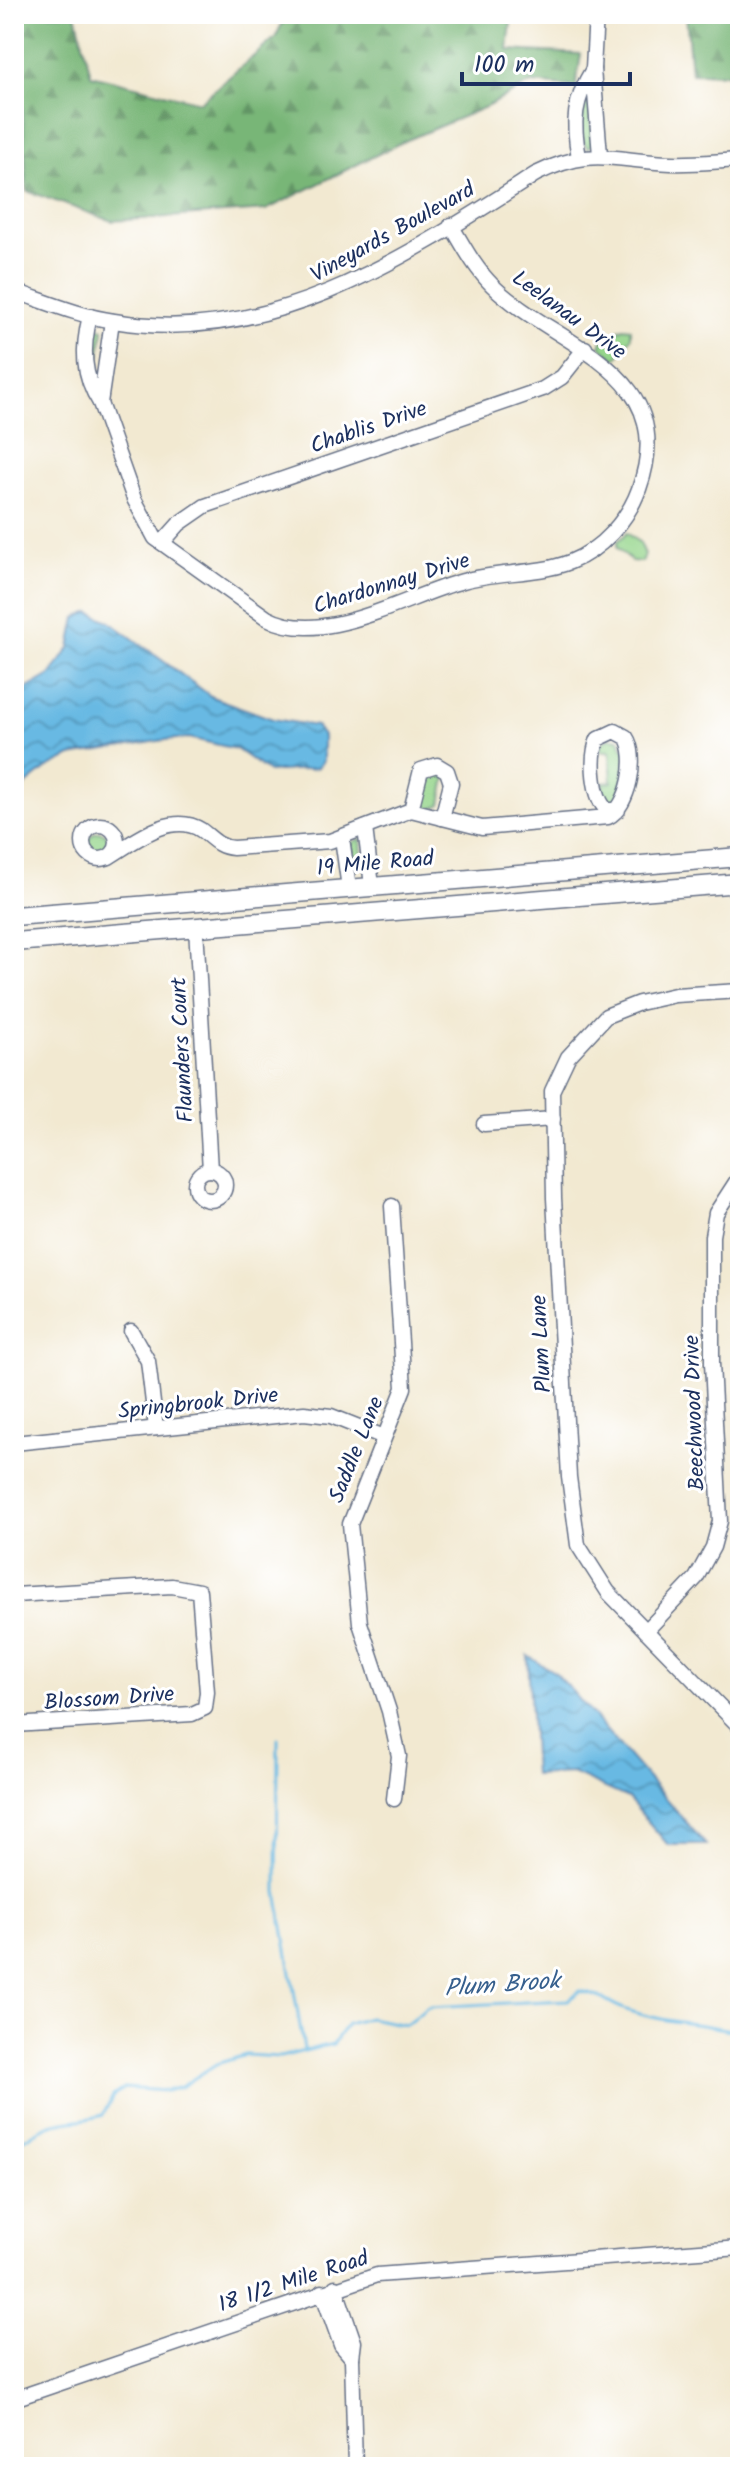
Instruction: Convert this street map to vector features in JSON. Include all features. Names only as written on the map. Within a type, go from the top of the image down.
[{"type":"main road","name":"19 Mile Road","points":[[14,916],[740,857]]},
{"type":"main road","points":[[14,942],[740,883]]},
{"type":"main road","points":[[371,913],[383,904],[376,886]]},
{"type":"main road","points":[[146,931],[144,914],[156,904]]},
{"type":"street","points":[[596,14],[593,69],[600,155]]},
{"type":"street","points":[[579,157],[574,111],[581,89],[593,69]]},
{"type":"street","name":"Vineyards Boulevard","points":[[14,291],[112,321],[147,325],[205,325],[294,307],[337,289],[536,174],[579,157],[600,155],[670,163],[740,160]]},
{"type":"street","name":"Leelanau Drive","points":[[451,225],[475,265],[492,285],[585,348],[625,382],[637,404],[645,433],[646,463],[638,493],[625,517],[611,532]]},
{"type":"street","name":"Chardonnay Drive","points":[[90,316],[85,367],[88,385],[100,403],[134,499],[148,526],[162,543],[267,618],[288,627],[308,629],[329,626],[467,579],[558,566],[585,555],[611,532]]},
{"type":"street","name":"Chardonnay Drive","points":[[100,403],[112,321]]},
{"type":"street","name":"Chablis Drive","points":[[162,543],[179,524],[205,506],[543,389],[570,369],[585,348]]},
{"type":"street","points":[[109,857],[116,849],[116,838],[110,829],[100,825],[85,834],[83,845],[88,855],[98,859],[109,857],[133,842],[182,822],[202,831],[217,844],[233,848],[342,838],[411,810],[482,828],[599,818],[618,810],[625,800],[632,747],[626,737],[615,731],[602,735],[595,745],[599,818]]},
{"type":"street","points":[[411,810],[421,770],[437,765],[447,771],[451,783],[442,818]]},
{"type":"street","points":[[598,801],[607,810],[618,810]]},
{"type":"street","points":[[365,828],[376,886]]},
{"type":"street","points":[[116,838],[133,842]]},
{"type":"street","points":[[342,838],[349,888]]},
{"type":"street","name":"Flaunders Court","points":[[196,927],[210,1170]]},
{"type":"street","name":"Plum Lane","points":[[740,991],[675,995],[639,1003],[606,1016],[568,1057],[552,1091],[569,1477],[578,1545],[608,1592],[740,1727]]},
{"type":"street","points":[[484,1124],[553,1119]]},
{"type":"street","name":"Beechwood Drive","points":[[646,1631],[696,1578],[713,1547],[720,1521],[712,1363],[712,1236],[716,1213],[732,1183],[740,1176]]},
{"type":"street","name":"Saddle Lane","points":[[392,1206],[404,1388],[350,1524],[360,1623],[389,1711],[399,1756],[394,1799]]},
{"type":"street","points":[[131,1331],[148,1361],[156,1428]]},
{"type":"street","name":"Springbrook Drive","points":[[14,1443],[304,1413],[331,1416],[384,1437]]},
{"type":"street","name":"Blossom Drive","points":[[14,1595],[172,1586],[199,1591],[206,1663],[205,1708],[192,1714],[14,1725]]},
{"type":"street","name":"18 1/2 Mile Road","points":[[14,2399],[329,2289],[401,2271],[740,2248]]},
{"type":"street","points":[[329,2289],[341,2345],[352,2358],[355,2467]]},
{"type":"green space","points":[[17,14],[76,14],[91,75],[200,102],[275,38],[287,14],[428,14],[463,19],[470,14],[512,14],[508,50],[581,54],[576,87],[531,83],[488,106],[400,143],[266,210],[112,221],[27,191]]},
{"type":"green space","points":[[686,14],[740,14],[740,121],[736,74],[691,73]]},
{"type":"green space","points":[[588,91],[593,144],[588,148],[581,128]]},
{"type":"green space","points":[[97,327],[103,329],[96,383],[91,358]]},
{"type":"green space","points":[[623,328],[631,329],[631,337],[616,359],[600,346],[603,339]]},
{"type":"green space","points":[[627,533],[640,543],[645,554],[642,562],[631,561],[617,548],[617,542]]},
{"type":"green space","points":[[609,738],[619,739],[626,752],[620,799],[612,805],[604,800],[603,783],[612,782],[610,751],[600,751],[601,744]]},
{"type":"green space","points":[[431,769],[446,777],[441,804],[432,809],[417,802],[423,775]]},
{"type":"green space","points":[[99,832],[107,835],[110,843],[107,851],[99,854],[91,851],[88,843],[91,835]]},
{"type":"green space","points":[[361,838],[363,867],[355,867],[351,843]]},
{"type":"water","points":[[90,612],[109,621],[212,697],[273,719],[316,726],[323,736],[323,761],[317,768],[269,772],[236,749],[189,738],[164,740],[71,756],[47,768],[27,784],[14,805],[14,696],[50,675],[70,648],[76,618]]},
{"type":"water","points":[[528,1656],[557,1674],[706,1845],[668,1845],[628,1798],[572,1773],[534,1775]]},
{"type":"waterway","points":[[278,1739],[277,1892],[304,2049]]},
{"type":"waterway","name":"Plum Brook","points":[[14,2142],[51,2125],[103,2115],[113,2096],[124,2088],[166,2091],[181,2087],[216,2064],[246,2055],[280,2057],[333,2044],[347,2024],[369,2018],[406,2025],[428,2007],[568,2000],[580,1991],[641,2014],[740,2032]]}]
